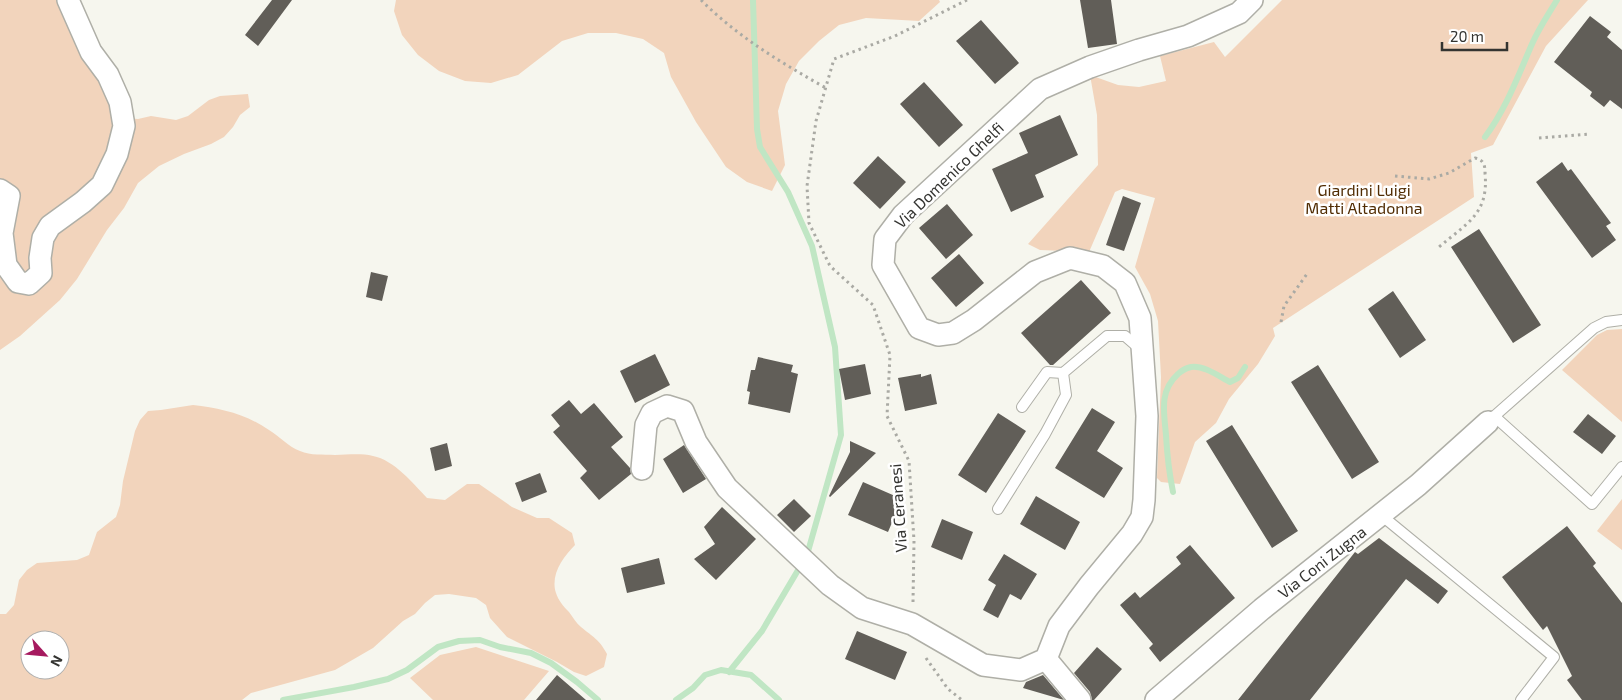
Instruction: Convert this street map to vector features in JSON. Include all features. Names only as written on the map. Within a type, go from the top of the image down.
[{"type":"street","points":[[0,190],[9,196],[2,233],[6,266],[18,282],[29,284],[40,273],[43,238],[50,226],[83,202],[102,185],[117,154],[124,126],[120,102],[108,75],[91,52],[68,0]]},
{"type":"street","name":"Via Domenico Ghelfi","points":[[1046,659],[1059,626],[1132,534],[1142,517],[1147,416],[1140,318],[1126,283],[1104,266],[1070,258],[1035,272],[974,320],[953,333],[938,335],[928,332],[919,328],[883,265],[885,239],[903,215],[1040,90],[1090,67],[1188,36],[1239,12],[1252,0]]},
{"type":"street","points":[[642,469],[646,425],[652,413],[667,406],[683,411],[696,442],[727,488],[830,585],[862,608],[912,624],[982,665],[1021,670],[1046,659],[1080,700]]},
{"type":"street","name":"Via Coni Zugna","points":[[1156,700],[1262,609],[1418,485],[1491,419]]},
{"type":"lane","points":[[1622,320],[1606,322],[1594,328],[1491,419],[1592,504],[1622,467]]},
{"type":"lane","points":[[1022,407],[1047,372],[1063,373],[1107,336],[1125,336],[1143,351]]},
{"type":"lane","points":[[998,508],[1045,434],[1066,395],[1063,373]]},
{"type":"lane","points":[[1381,515],[1554,657],[1521,700]]},
{"type":"path","points":[[701,0],[722,21],[778,60],[826,88]]},
{"type":"path","name":"Via Ceranesi","points":[[962,700],[948,688],[926,658],[912,624],[914,563],[912,495],[909,461],[887,416],[890,355],[873,305],[830,266],[809,224],[807,186],[816,121],[834,59],[895,36],[967,0]]},
{"type":"path","points":[[1539,138],[1590,134]]},
{"type":"path","points":[[1395,176],[1428,179],[1449,172],[1475,158],[1485,164],[1487,185],[1485,199],[1477,214],[1439,247]]},
{"type":"path","points":[[1281,322],[1284,306],[1307,274]]},
{"type":"green space","points":[[0,0],[62,0],[114,114],[126,118],[138,119],[151,116],[176,120],[188,116],[209,100],[220,96],[248,94],[250,107],[240,115],[224,137],[159,166],[138,183],[124,208],[107,230],[77,279],[60,300],[20,336],[0,350]]},
{"type":"green space","points":[[396,0],[939,0],[940,2],[919,21],[866,18],[839,25],[799,61],[786,84],[778,111],[785,165],[772,191],[747,182],[726,167],[696,122],[671,77],[664,53],[643,39],[616,33],[588,33],[562,41],[518,75],[491,83],[465,81],[439,71],[418,55],[402,35],[394,11]]},
{"type":"green space","name":"Giardini Luigi Matti Altadonna","points":[[1282,0],[1588,0],[1546,46],[1493,145],[1471,153],[1474,197],[1273,328],[1275,336],[1258,364],[1229,399],[1216,423],[1195,442],[1180,484],[1161,482],[1157,478],[1161,377],[1158,321],[1150,294],[1135,267],[1155,198],[1122,189],[1115,192],[1089,252],[1040,250],[1028,244],[1098,165],[1097,115],[1090,75],[1118,85],[1139,87],[1166,81],[1160,56],[1214,42],[1225,57]]},
{"type":"green space","points":[[1622,329],[1622,422],[1562,370],[1597,335],[1607,330]]},
{"type":"green space","points":[[193,405],[233,413],[260,424],[292,447],[304,453],[363,455],[381,458],[403,473],[427,498],[445,500],[467,484],[479,484],[512,507],[537,518],[549,518],[572,533],[575,545],[566,555],[556,573],[555,586],[557,596],[578,624],[604,649],[607,654],[604,667],[586,676],[574,672],[507,637],[490,618],[486,605],[476,598],[449,594],[435,595],[373,648],[335,670],[251,693],[242,700],[0,700],[0,614],[6,614],[14,605],[19,580],[27,570],[37,563],[77,560],[89,555],[97,532],[116,517],[135,431],[140,420],[148,411]]},
{"type":"green space","points":[[1622,499],[1622,550],[1597,531]]},
{"type":"green space","points":[[476,647],[549,671],[524,700],[433,700],[410,678],[440,655]]},
{"type":"building","points":[[272,0],[292,0],[258,46],[245,35]]},
{"type":"building","points":[[1080,0],[1111,0],[1117,44],[1088,48]]},
{"type":"building","points":[[1590,16],[1611,32],[1607,37],[1622,50],[1622,109],[1610,100],[1604,107],[1590,96],[1592,92],[1554,62]]},
{"type":"building","points":[[981,20],[1019,63],[995,84],[956,41]]},
{"type":"building","points":[[924,82],[963,125],[939,147],[900,104]]},
{"type":"building","points":[[1060,115],[1078,155],[1035,175],[1044,197],[1011,212],[992,169],[1028,153],[1019,133]]},
{"type":"building","points":[[878,156],[906,182],[880,209],[853,183]]},
{"type":"building","points":[[1562,162],[1568,171],[1571,169],[1611,223],[1606,226],[1616,240],[1592,258],[1536,182]]},
{"type":"building","points":[[1123,196],[1141,203],[1124,251],[1106,245]]},
{"type":"building","points":[[947,204],[973,235],[946,259],[919,228]]},
{"type":"building","points":[[1479,229],[1541,325],[1513,343],[1451,247]]},
{"type":"building","points":[[959,254],[984,283],[956,307],[931,278]]},
{"type":"building","points":[[371,272],[388,276],[382,301],[366,297]]},
{"type":"building","points":[[1081,280],[1111,313],[1053,365],[1050,365],[1021,333]]},
{"type":"building","points":[[1393,291],[1426,340],[1400,358],[1368,309]]},
{"type":"building","points":[[655,354],[670,385],[635,403],[620,371]]},
{"type":"building","points":[[758,357],[793,365],[791,372],[798,374],[790,413],[748,404],[750,392],[747,391],[751,370],[755,370]]},
{"type":"building","points":[[865,364],[871,394],[845,400],[839,369]]},
{"type":"building","points":[[1318,365],[1379,462],[1352,479],[1291,382]]},
{"type":"building","points":[[921,374],[921,377],[931,374],[937,404],[905,411],[898,378]]},
{"type":"building","points":[[569,400],[581,414],[594,403],[623,437],[611,447],[630,468],[631,474],[599,500],[580,478],[587,471],[553,432],[560,426],[551,415]]},
{"type":"building","points":[[1092,408],[1115,422],[1097,451],[1123,468],[1104,498],[1055,468]]},
{"type":"building","points":[[998,413],[1026,431],[986,493],[958,475]]},
{"type":"building","points":[[1588,414],[1616,436],[1602,454],[1573,432]]},
{"type":"building","points":[[1232,425],[1298,531],[1272,548],[1206,441]]},
{"type":"building","points":[[850,441],[876,453],[830,497],[850,452]]},
{"type":"building","points":[[447,443],[452,466],[435,471],[430,448]]},
{"type":"building","points":[[684,445],[706,479],[683,493],[663,459]]},
{"type":"building","points":[[540,473],[547,492],[522,502],[515,483]]},
{"type":"building","points":[[863,482],[902,499],[888,532],[848,515]]},
{"type":"building","points":[[1036,496],[1080,522],[1065,550],[1020,524]]},
{"type":"building","points":[[794,499],[811,516],[794,532],[777,515]]},
{"type":"building","points":[[722,507],[756,539],[716,580],[694,559],[715,544],[704,527]]},
{"type":"building","points":[[942,519],[973,532],[962,560],[931,547]]},
{"type":"building","points":[[1567,526],[1596,563],[1593,566],[1622,603],[1622,700],[1582,700],[1567,680],[1572,676],[1547,626],[1543,630],[1502,577]]},
{"type":"building","points":[[1379,538],[1448,591],[1438,604],[1406,579],[1310,700],[1238,700],[1355,552],[1358,554]]},
{"type":"building","points":[[1190,545],[1235,598],[1160,662],[1149,648],[1153,644],[1120,605],[1135,592],[1140,598],[1181,564],[1176,557]]},
{"type":"building","points":[[1004,554],[1037,574],[1021,600],[1010,594],[998,618],[983,610],[996,585],[988,580]]},
{"type":"building","points":[[659,558],[665,584],[627,593],[621,568]]},
{"type":"building","points":[[857,631],[907,652],[895,680],[845,659]]},
{"type":"building","points":[[1097,647],[1122,669],[1092,700],[1090,692],[1074,673]]},
{"type":"building","points":[[557,675],[586,700],[536,700]]},
{"type":"building","points":[[1043,675],[1064,700],[1023,688],[1026,682]]},
{"type":"waterway","points":[[729,672],[762,631],[807,555],[841,435],[835,347],[812,246],[788,192],[760,147],[757,129],[753,0]]},
{"type":"waterway","points":[[1485,137],[1505,104],[1535,38],[1557,0]]},
{"type":"waterway","points":[[1173,492],[1168,463],[1164,410],[1165,395],[1168,387],[1179,373],[1191,367],[1201,368],[1230,382],[1238,378],[1245,367]]},
{"type":"waterway","points":[[283,700],[388,679],[407,670],[438,647],[459,641],[480,640],[500,647],[531,653],[551,663],[598,700]]},
{"type":"waterway","points":[[676,700],[693,688],[705,675],[721,670],[751,675],[779,700]]}]
